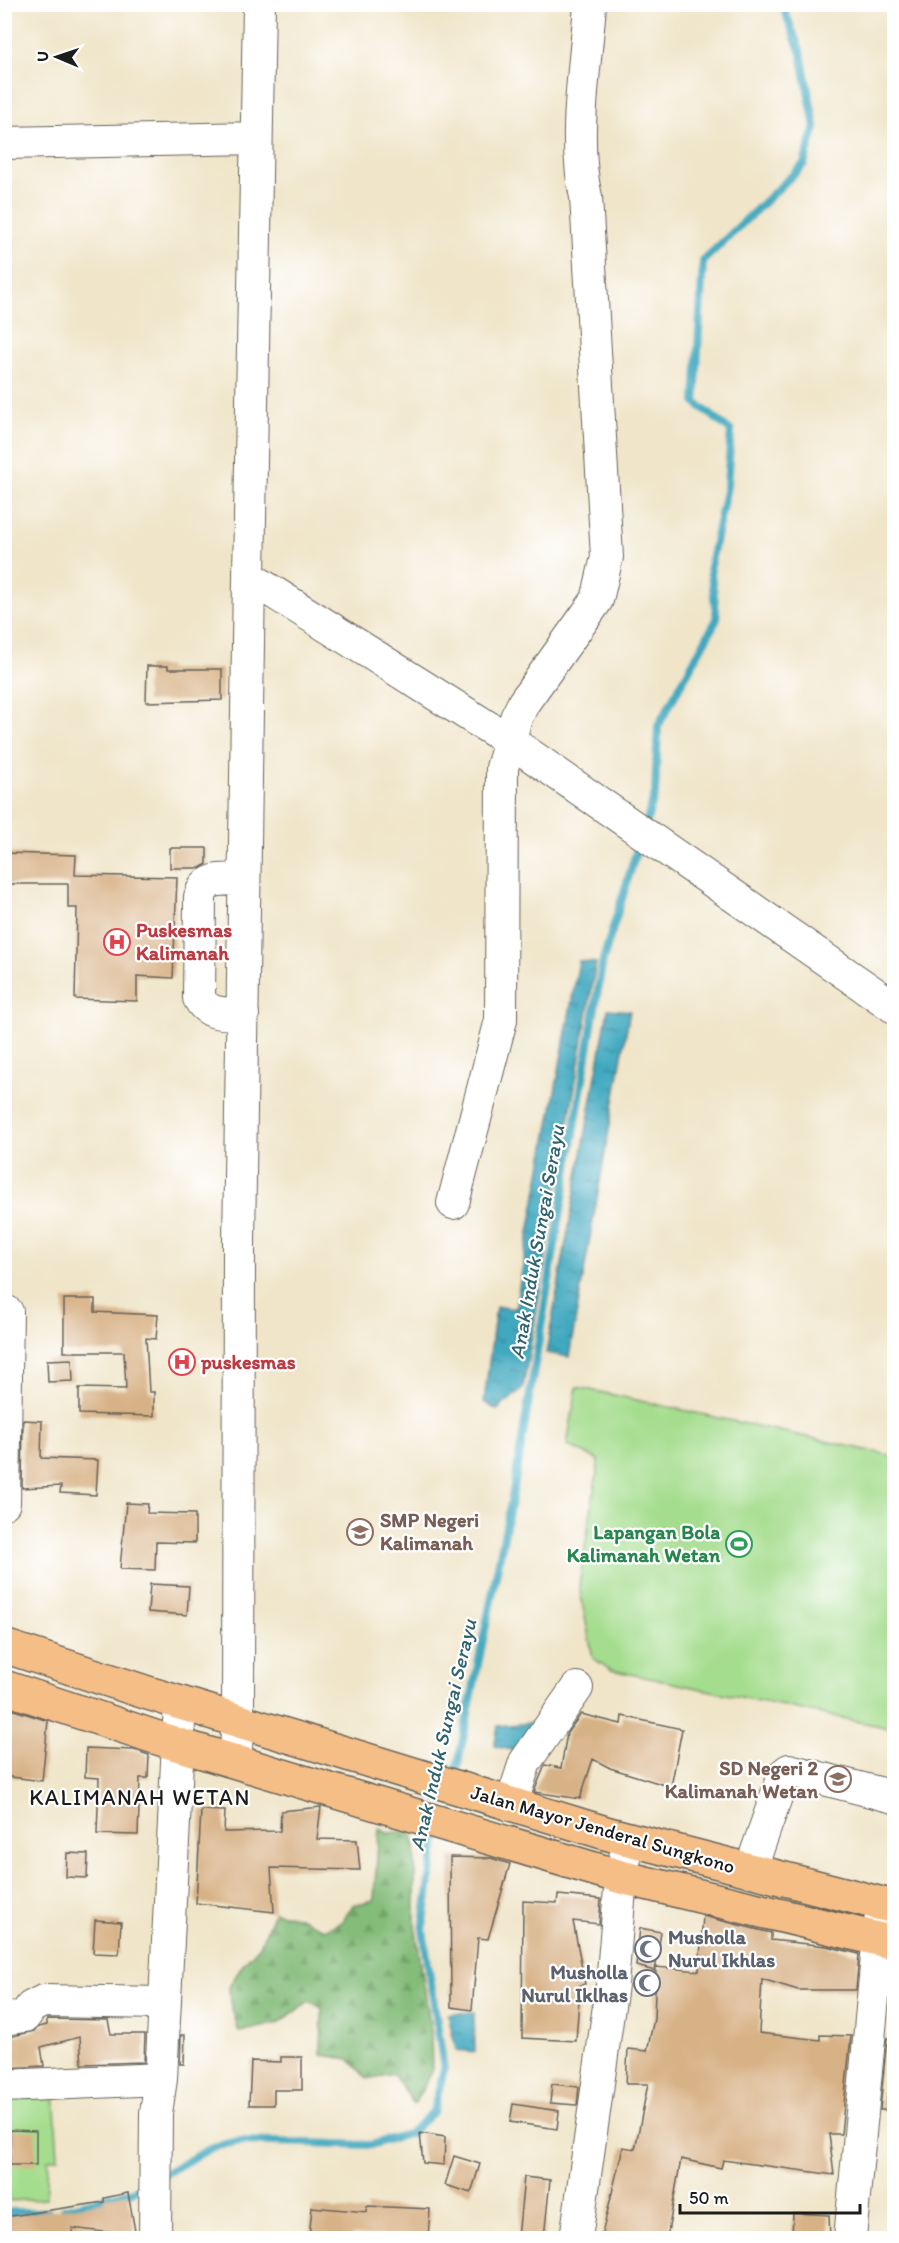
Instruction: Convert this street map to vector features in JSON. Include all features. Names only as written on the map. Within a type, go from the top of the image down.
[{"type":"main road","name":"Jalan Mayor Jenderal Sungkono","points":[[4,1646],[628,1839],[888,1906]]},
{"type":"main road","name":"Jalan Mayor Jenderal Sungkono","points":[[4,1687],[177,1744],[621,1877],[886,1940]]},
{"type":"street","points":[[453,1203],[501,1020],[502,768],[524,702],[597,600],[607,556],[586,197],[582,172],[581,133],[590,4]]},
{"type":"street","points":[[235,1761],[238,1720],[239,1243],[244,880],[256,138],[261,5]]},
{"type":"street","points":[[4,143],[256,138]]},
{"type":"street","points":[[249,577],[510,741],[894,1007]]},
{"type":"street","points":[[243,1014],[209,1011],[204,1008],[199,998],[202,887],[212,880],[244,880]]},
{"type":"street","points":[[4,1503],[7,1312]]},
{"type":"street","points":[[496,1800],[577,1688]]},
{"type":"street","points":[[154,2238],[156,2113],[161,2079],[180,1702]]},
{"type":"street","points":[[750,1871],[784,1774],[789,1770],[894,1797]]},
{"type":"street","points":[[576,2238],[612,1985],[621,1877],[628,1839]]},
{"type":"street","points":[[850,2238],[886,1940],[888,1906]]},
{"type":"street","points":[[4,2019],[21,2018],[43,2001],[165,2003]]},
{"type":"street","points":[[4,2086],[161,2079]]},
{"type":"green space","name":"Lapangan Bola Kalimanah Wetan","points":[[577,1387],[894,1456],[894,1729],[611,1670],[593,1658],[579,1586],[599,1460],[567,1445]]},
{"type":"green space","points":[[379,1828],[387,1833],[411,1831],[415,1847],[415,1925],[431,2030],[432,2072],[414,2104],[393,2074],[367,2079],[349,2059],[321,2055],[322,2008],[309,2001],[279,2023],[239,2032],[230,2002],[229,1987],[244,1963],[260,1946],[274,1912],[304,1919],[325,1930],[343,1921],[353,1905],[374,1900]]},
{"type":"green space","points":[[54,2091],[58,2158],[48,2160],[46,2199],[7,2201],[5,2093]]},
{"type":"water","points":[[579,961],[596,963],[523,1388],[497,1410],[484,1402],[496,1306],[515,1309]]},
{"type":"water","points":[[608,1009],[630,1011],[569,1357],[546,1353]]},
{"type":"water","points":[[543,1722],[523,1753],[494,1746],[498,1726]]},
{"type":"water","points":[[474,2012],[475,2052],[456,2050],[448,2014]]},
{"type":"building","points":[[147,666],[168,666],[168,669],[222,669],[222,700],[146,702]]},
{"type":"building","points":[[170,848],[207,848],[207,864],[200,868],[170,868]]},
{"type":"building","points":[[4,853],[76,855],[75,875],[177,877],[173,978],[137,976],[137,1001],[75,999],[77,908],[68,908],[68,884],[4,884]]},
{"type":"building","points":[[64,1299],[95,1299],[95,1312],[158,1315],[156,1339],[146,1338],[149,1392],[154,1392],[154,1416],[79,1414],[79,1388],[126,1389],[124,1352],[64,1352]]},
{"type":"building","points":[[72,1359],[73,1381],[48,1382],[47,1360]]},
{"type":"building","points":[[23,1420],[42,1421],[41,1458],[98,1460],[96,1495],[60,1493],[61,1486],[22,1488]]},
{"type":"building","points":[[126,1503],[148,1504],[147,1513],[195,1514],[195,1543],[156,1542],[155,1570],[120,1569]]},
{"type":"building","points":[[150,1584],[189,1586],[187,1615],[148,1612]]},
{"type":"building","points":[[5,1707],[48,1721],[42,1781],[4,1776]]},
{"type":"building","points":[[581,1714],[621,1724],[622,1716],[682,1729],[671,1787],[610,1768],[593,1759],[580,1799],[534,1792],[545,1765],[561,1768],[567,1733]]},
{"type":"building","points":[[86,1748],[134,1750],[149,1755],[148,1778],[140,1778],[138,1835],[97,1834],[99,1778],[85,1777]]},
{"type":"building","points":[[321,1807],[317,1839],[357,1840],[360,1870],[271,1868],[274,1912],[196,1903],[201,1810],[225,1811],[224,1832],[280,1831],[281,1811]]},
{"type":"building","points":[[67,1853],[88,1854],[87,1878],[66,1877]]},
{"type":"building","points":[[450,1857],[491,1858],[510,1864],[488,1939],[478,1938],[472,2010],[451,2007]]},
{"type":"building","points":[[558,1895],[601,1899],[599,1924],[573,1921],[585,1984],[580,1985],[576,2041],[522,2038],[523,1901],[557,1903]]},
{"type":"building","points":[[703,1916],[771,1933],[771,1940],[826,1946],[859,1954],[856,1990],[798,1990],[762,1979],[759,2033],[820,2040],[820,2035],[851,2036],[841,2134],[829,2134],[834,2175],[723,2160],[721,2168],[681,2159],[667,2238],[601,2238],[623,2147],[635,2149],[648,2084],[626,2084],[628,2049],[647,2051],[654,2019],[656,1967],[699,1971]]},
{"type":"building","points":[[95,1920],[121,1922],[119,1954],[93,1953]]},
{"type":"building","name":"Musholla Nurul Ikhlas","points":[[640,1928],[661,1932],[655,1971],[636,1966]]},
{"type":"building","points":[[47,2019],[108,2020],[111,2034],[145,2034],[144,2062],[82,2064],[80,2037],[41,2047],[44,2066],[8,2068],[9,2037],[34,2031],[47,2025]]},
{"type":"building","points":[[181,2035],[185,2035],[184,2064],[180,2064]]},
{"type":"building","points":[[887,2038],[894,2038],[894,2110],[880,2110]]},
{"type":"building","points":[[281,2057],[302,2057],[302,2090],[274,2090],[274,2105],[249,2105],[251,2061],[281,2062]]},
{"type":"building","points":[[552,2084],[579,2087],[577,2105],[550,2103]]},
{"type":"building","points":[[513,2104],[559,2111],[557,2129],[510,2122]]},
{"type":"building","points":[[10,2130],[36,2131],[36,2165],[10,2165]]},
{"type":"building","points":[[420,2133],[445,2137],[444,2165],[423,2163]]},
{"type":"building","points":[[454,2156],[480,2164],[471,2193],[445,2185]]},
{"type":"building","points":[[524,2177],[550,2180],[544,2238],[518,2238]]},
{"type":"building","points":[[128,2193],[136,2236],[72,2228],[73,2238],[4,2238],[4,2217],[104,2202],[104,2198]]},
{"type":"building","points":[[367,2206],[430,2209],[428,2238],[352,2235],[351,2238],[309,2238],[312,2207],[367,2212]]},
{"type":"building","points":[[793,2213],[829,2215],[830,2238],[792,2238]]},
{"type":"waterway","name":"Anak Induk Sungai Serayu","points":[[645,826],[655,794],[658,726],[717,619],[710,566],[727,486],[731,431],[695,402],[703,261],[804,164],[815,127],[801,53],[782,4]]},
{"type":"waterway","name":"Anak Induk Sungai Serayu","points":[[455,1778],[515,1482],[603,960],[640,840]]},
{"type":"waterway","name":"Anak Induk Sungai Serayu","points":[[164,2174],[213,2147],[239,2141],[371,2145],[410,2133],[433,2112],[444,2069],[423,1930],[434,1852],[440,1830]]},
{"type":"waterway","name":"Anak Induk Sungai Serayu","points":[[63,2209],[133,2191],[148,2183]]},
{"type":"waterway","name":"Anak Induk Sungai Serayu","points":[[4,2212],[48,2212]]},
{"type":"place","name":"Puskesmas Kalimanah","points":[[117,942]]},
{"type":"place","name":"puskesmas","points":[[182,1362]]},
{"type":"place","name":"SMP Negeri Kalimanah","points":[[360,1532]]},
{"type":"place","name":"Lapangan Bola Kalimanah Wetan","points":[[739,1544]]},
{"type":"place","name":"SD Negeri 2 Kalimanah Wetan","points":[[838,1779]]},
{"type":"place","name":"Musholla Nurul Ikhlas","points":[[648,1949]]},
{"type":"place","name":"Musholla Nurul Iklhas","points":[[647,1983]]},
{"type":"district","name":"KALIMANAH WETAN","points":[[140,1797]]}]
